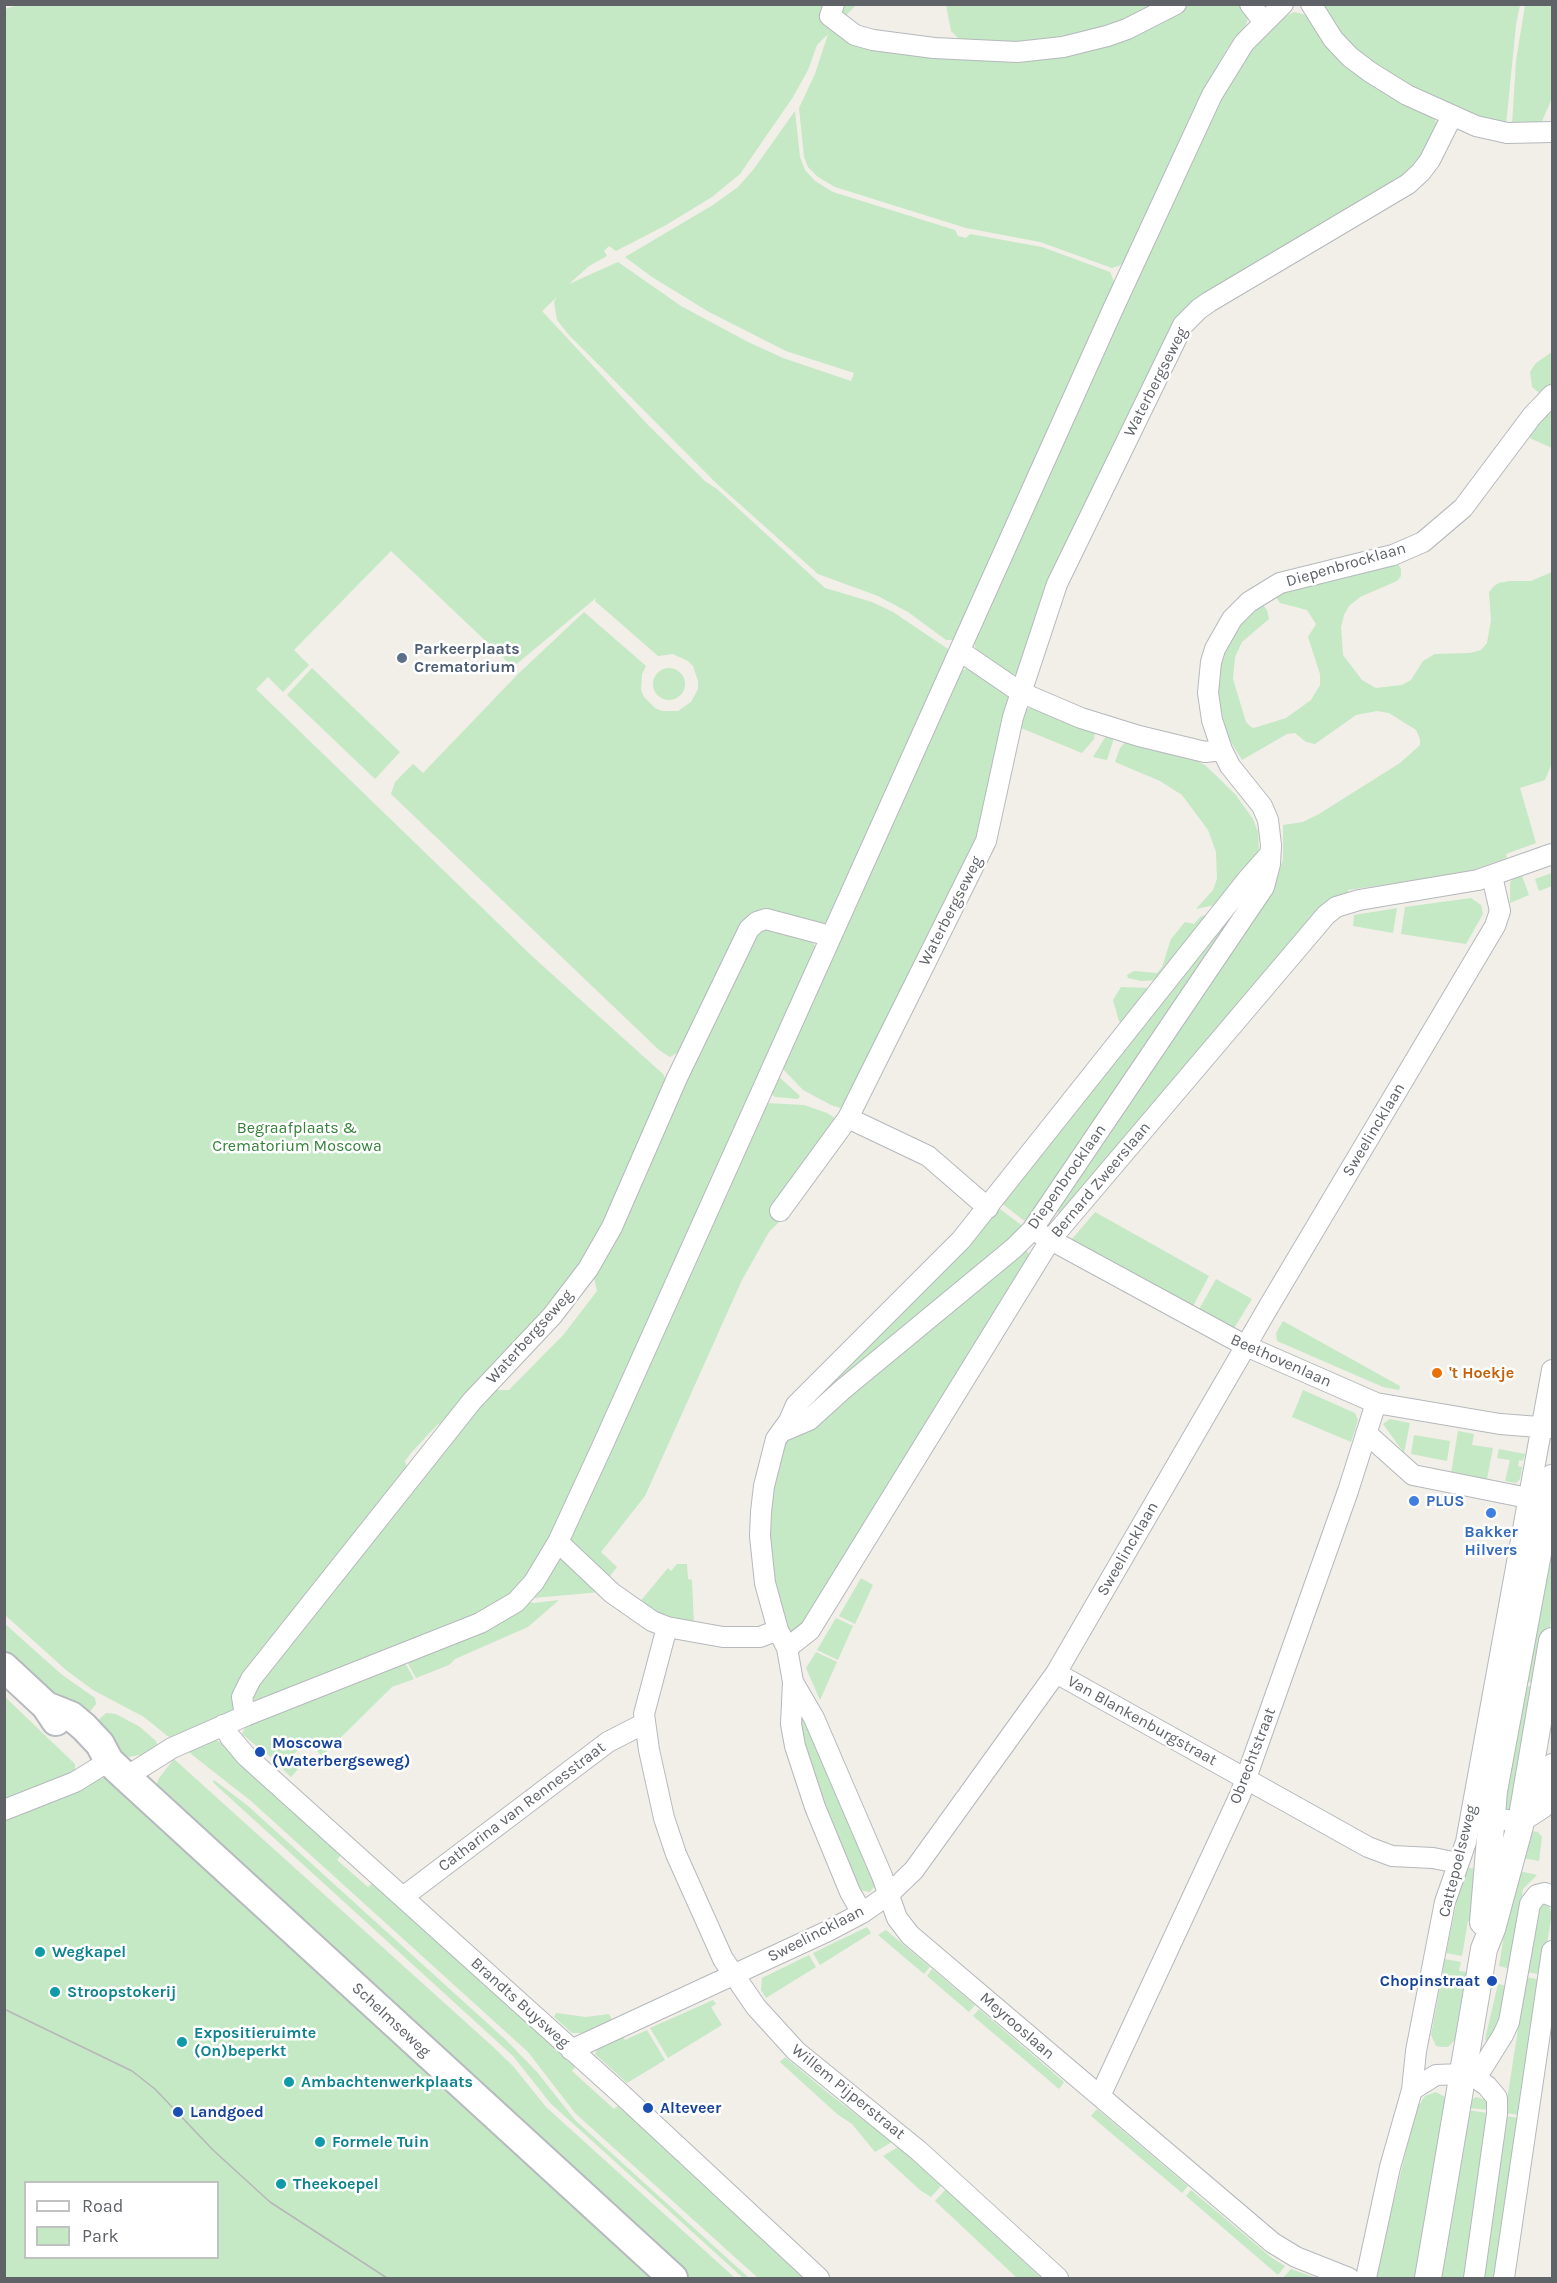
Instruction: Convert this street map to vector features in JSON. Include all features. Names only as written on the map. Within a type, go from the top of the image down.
[{"type":"main road","name":"Schelmseweg","points":[[4,1668],[46,1706],[71,1716],[100,1744],[117,1769],[673,2278]]},
{"type":"street","points":[[834,4],[830,16],[861,37],[934,48],[1017,52],[1063,47],[1107,36],[1176,4]]},
{"type":"street","points":[[1250,4],[1264,22]]},
{"type":"street","points":[[4,1810],[172,1748],[245,1716],[459,1632],[489,1618],[522,1596],[534,1582],[558,1542],[1113,309],[1212,95],[1235,56],[1283,4]]},
{"type":"street","points":[[1311,4],[1333,39],[1350,57],[1407,95],[1476,126],[1508,133],[1552,132]]},
{"type":"street","name":"Waterbergseweg","points":[[780,1211],[848,1119],[986,841],[1020,692],[1057,584],[1183,325],[1209,302],[1408,184],[1430,160],[1452,116]]},
{"type":"street","name":"Diepenbrocklaan","points":[[783,1431],[809,1420],[1014,1248],[1032,1230],[1256,900],[1266,880],[1271,832],[1262,806],[1230,766],[1222,750],[1210,709],[1209,679],[1218,641],[1239,611],[1259,594],[1280,584],[1393,555],[1423,542],[1463,508],[1532,416],[1552,395]]},
{"type":"street","points":[[960,651],[1020,692],[1081,718],[1205,752],[1222,750]]},
{"type":"street","points":[[862,1913],[850,1892],[801,1768],[791,1724],[790,1665],[765,1583],[760,1536],[764,1486],[776,1439],[804,1396],[946,1256],[988,1208],[1270,854]]},
{"type":"street","name":"Bernard Zweerslaan","points":[[790,1665],[1051,1239],[1326,915],[1336,907],[1359,900],[1463,884],[1552,854]]},
{"type":"street","name":"Sweelincklaan","points":[[572,2050],[862,1913],[888,1895],[914,1870],[1056,1673],[1246,1346],[1495,926],[1500,911],[1492,876]]},
{"type":"street","name":"Waterbergseweg","points":[[245,1716],[242,1697],[251,1679],[465,1410],[552,1316],[588,1269],[612,1227],[677,1077],[748,929],[766,919],[830,936]]},
{"type":"street","points":[[848,1119],[928,1156],[988,1208]]},
{"type":"street","name":"Beethovenlaan","points":[[1032,1230],[1246,1346],[1376,1403],[1500,1424],[1548,1427]]},
{"type":"street","name":"Cattepoelseweg","points":[[1366,2278],[1390,2167],[1412,2090],[1416,2051],[1445,1902],[1466,1842],[1528,1498],[1548,1427],[1552,1370]]},
{"type":"street","name":"Obrechtstraat","points":[[1100,2096],[1246,1778],[1348,1491],[1376,1403]]},
{"type":"street","points":[[1366,1433],[1413,1475],[1528,1498]]},
{"type":"street","name":"Cattepoelseweg","points":[[1428,2278],[1469,2076],[1484,1949],[1484,1899],[1494,1791],[1552,1478]]},
{"type":"street","points":[[558,1542],[612,1593],[652,1621],[667,1627],[723,1637],[760,1637],[778,1630]]},
{"type":"street","name":"Willem Pijperstraat","points":[[667,1627],[646,1700],[645,1723],[664,1818],[676,1854],[701,1913],[733,1975],[769,2023],[796,2051],[912,2144],[1058,2278]]},
{"type":"street","name":"Cattepoelseweg","points":[[1484,1949],[1492,1929],[1521,1822],[1552,1641]]},
{"type":"street","name":"Meyrooslaan","points":[[790,1665],[882,1876],[897,1918],[910,1935],[1284,2251],[1349,2278]]},
{"type":"street","name":"Van Blankenburgstraat","points":[[1056,1673],[1368,1847],[1392,1856],[1433,1858],[1458,1863]]},
{"type":"street","name":"Catharina van Rennesstraat","points":[[403,1897],[608,1742],[645,1723]]},
{"type":"street","name":"Brandts Buysweg","points":[[224,1725],[230,1737],[246,1756],[572,2050],[819,2278]]},
{"type":"street","points":[[1521,1822],[1544,1807],[1552,1764]]},
{"type":"street","name":"Cattepoelseweg","points":[[1492,1818],[1521,1822]]},
{"type":"street","name":"Cattepoelseweg","points":[[1469,2076],[1503,2035],[1509,2022],[1530,1904],[1537,1895],[1545,1893],[1552,1896]]},
{"type":"street","points":[[1504,2278],[1552,1951]]},
{"type":"street","points":[[1412,2090],[1436,2075],[1469,2076],[1487,2086],[1497,2098],[1497,2114],[1474,2278]]},
{"type":"green space","name":"Begraafplaats & Crematorium Moscowa","points":[[21,4],[857,4],[834,28],[1019,55],[1185,5],[1241,5],[1248,18],[1246,25],[1227,49],[1203,90],[1124,264],[1112,268],[1040,242],[966,228],[835,187],[818,177],[808,167],[804,157],[799,108],[815,74],[828,34],[817,45],[808,70],[793,97],[740,174],[712,197],[666,225],[616,251],[609,246],[604,251],[607,256],[589,266],[569,284],[618,262],[681,306],[748,342],[783,358],[851,381],[854,373],[786,351],[709,312],[652,277],[625,257],[713,205],[738,187],[753,170],[795,111],[800,157],[805,170],[815,181],[833,192],[955,230],[958,236],[966,238],[970,234],[1042,247],[1110,272],[1115,284],[956,640],[946,640],[908,612],[878,596],[818,574],[716,483],[568,334],[557,320],[554,302],[557,297],[542,311],[648,425],[706,482],[717,489],[825,588],[872,602],[893,612],[951,651],[830,920],[821,925],[766,913],[685,1048],[670,1057],[659,1050],[391,794],[395,782],[413,764],[423,773],[518,674],[584,612],[646,666],[642,674],[641,690],[644,697],[655,708],[662,711],[678,711],[691,702],[698,689],[698,681],[693,666],[688,661],[673,654],[658,656],[595,601],[596,598],[513,667],[391,551],[294,650],[309,665],[283,692],[268,677],[256,689],[534,958],[663,1074],[666,1081],[614,1209],[569,1284],[446,1421],[437,1425],[411,1453],[405,1461],[407,1468],[231,1711],[227,1715],[170,1738],[144,1717],[93,1690],[66,1670],[5,1615],[5,9]]},
{"type":"green space","points":[[1322,4],[1520,5],[1506,125],[1463,114],[1373,66],[1338,34]]},
{"type":"green space","points":[[946,5],[1168,5],[1085,38],[966,46],[951,31]]},
{"type":"green space","points":[[1525,5],[1552,5],[1552,98],[1540,126],[1512,125],[1516,61]]},
{"type":"green space","points":[[1294,12],[1307,15],[1433,115],[1438,128],[1417,169],[1207,298],[1019,673],[1011,676],[987,660],[975,647],[974,642],[1004,569],[1219,101],[1242,62],[1258,43],[1286,16]]},
{"type":"green space","points":[[1552,352],[1552,388],[1543,396],[1532,387],[1530,372],[1536,363]]},
{"type":"green space","points":[[1552,405],[1552,448],[1525,436]]},
{"type":"green space","points":[[1396,561],[1401,569],[1401,576],[1397,581],[1360,597],[1349,606],[1341,627],[1343,655],[1362,680],[1376,688],[1402,685],[1411,680],[1423,661],[1435,654],[1470,653],[1481,650],[1487,643],[1491,620],[1489,592],[1494,586],[1509,581],[1531,581],[1552,572],[1552,763],[1545,780],[1520,788],[1536,843],[1506,854],[1507,858],[1461,874],[1348,890],[1348,896],[1062,1214],[1059,1213],[1056,1210],[1277,878],[1283,859],[1283,825],[1303,822],[1319,814],[1400,763],[1420,745],[1416,730],[1389,713],[1377,711],[1356,715],[1315,744],[1306,742],[1295,733],[1287,734],[1242,760],[1226,734],[1218,706],[1217,678],[1224,648],[1244,614],[1263,605],[1269,619],[1242,642],[1235,657],[1233,679],[1246,722],[1251,727],[1286,718],[1311,700],[1320,685],[1320,674],[1308,637],[1316,624],[1307,610],[1280,603],[1274,594]]},
{"type":"green space","points":[[312,668],[400,752],[375,779],[287,695]]},
{"type":"green space","points":[[669,668],[680,673],[685,684],[680,695],[669,700],[658,695],[653,684],[658,673]]},
{"type":"green space","points":[[970,669],[1009,695],[1011,700],[988,821],[844,1106],[840,1108],[803,1090],[781,1067],[960,672]]},
{"type":"green space","points":[[1029,708],[1095,730],[1094,739],[1082,753],[1016,726],[1025,710]]},
{"type":"green space","points":[[1107,734],[1112,736],[1113,741],[1107,760],[1093,757]]},
{"type":"green space","points":[[1127,740],[1196,760],[1206,766],[1235,794],[1253,819],[1258,832],[1259,853],[1224,903],[1196,909],[1213,890],[1217,879],[1216,852],[1208,830],[1182,795],[1160,781],[1115,762],[1120,748]]},
{"type":"green space","points":[[1521,873],[1529,895],[1510,903],[1510,883]]},
{"type":"green space","points":[[1552,873],[1552,886],[1539,891],[1535,879]]},
{"type":"green space","points":[[1257,881],[1027,1223],[1000,1202]]},
{"type":"green space","points":[[1471,898],[1481,905],[1483,914],[1466,944],[1401,934],[1405,907]]},
{"type":"green space","points":[[1397,908],[1393,933],[1353,926],[1354,915]]},
{"type":"green space","points":[[1208,914],[1157,980],[1141,981],[1128,978],[1127,975],[1134,971],[1157,973],[1162,967],[1171,939],[1185,922],[1194,924],[1200,917]]},
{"type":"green space","points":[[759,927],[811,939],[816,948],[592,1447],[531,1573],[512,1595],[485,1613],[258,1702],[254,1700],[251,1691],[491,1390],[509,1390],[564,1334],[597,1291],[593,1273]]},
{"type":"green space","points":[[1121,987],[1150,988],[1123,1025],[1119,1021],[1113,1000]]},
{"type":"green space","points":[[778,1076],[800,1096],[798,1099],[775,1097],[772,1094]]},
{"type":"green space","points":[[766,1103],[804,1105],[827,1113],[835,1118],[836,1122],[786,1215],[769,1232],[742,1280],[645,1496],[601,1552],[617,1567],[607,1580],[567,1545]]},
{"type":"green space","points":[[996,1206],[1024,1227],[802,1414],[808,1398]]},
{"type":"green space","points":[[1095,1212],[1209,1276],[1192,1308],[1076,1243],[1072,1239]]},
{"type":"green space","points":[[1022,1249],[1030,1255],[805,1627],[795,1632],[790,1631],[785,1627],[771,1575],[767,1512],[784,1443]]},
{"type":"green space","points":[[1216,1279],[1252,1299],[1233,1330],[1198,1311]]},
{"type":"green space","points":[[1283,1321],[1400,1386],[1399,1390],[1383,1387],[1277,1341],[1276,1333]]},
{"type":"green space","points":[[1303,1390],[1355,1413],[1358,1420],[1351,1442],[1292,1417]]},
{"type":"green space","points":[[1390,1419],[1410,1423],[1404,1453],[1383,1424]]},
{"type":"green space","points":[[1458,1431],[1474,1434],[1472,1445],[1493,1448],[1487,1479],[1451,1473]]},
{"type":"green space","points":[[1414,1435],[1450,1441],[1447,1461],[1411,1454]]},
{"type":"green space","points":[[1499,1449],[1525,1454],[1523,1461],[1519,1460],[1518,1466],[1522,1467],[1520,1479],[1516,1483],[1505,1481],[1510,1460],[1497,1458]]},
{"type":"green space","points":[[1552,1538],[1552,1614],[1540,1684],[1527,1682]]},
{"type":"green space","points":[[563,1551],[601,1592],[531,1597]]},
{"type":"green space","points":[[677,1564],[687,1564],[688,1579],[692,1580],[694,1626],[670,1621],[638,1604],[668,1568],[671,1571]]},
{"type":"green space","points":[[861,1578],[873,1585],[855,1624],[839,1616]]},
{"type":"green space","points":[[559,1600],[528,1627],[455,1659],[449,1665],[416,1678],[406,1660],[527,1602]]},
{"type":"green space","points":[[836,1618],[853,1626],[838,1660],[817,1650]]},
{"type":"green space","points":[[4,1623],[61,1674],[95,1698],[96,1704],[83,1720],[5,1654]]},
{"type":"green space","points":[[816,1652],[837,1662],[820,1700],[806,1668]]},
{"type":"green space","points":[[404,1661],[414,1679],[392,1687],[322,1756],[307,1741],[289,1759],[298,1769],[291,1777],[260,1747],[242,1734],[246,1725]]},
{"type":"green space","points":[[1526,1686],[1539,1688],[1518,1806],[1505,1816],[1499,1792]]},
{"type":"green space","points":[[4,1696],[75,1764],[75,1774],[5,1801]]},
{"type":"green space","points":[[106,1713],[116,1714],[140,1727],[156,1741],[157,1745],[141,1755],[123,1756],[91,1727]]},
{"type":"green space","points":[[801,1716],[805,1717],[876,1884],[870,1892],[860,1890],[808,1765],[798,1720]]},
{"type":"green space","points":[[205,1740],[216,1740],[225,1745],[339,1849],[337,1852],[341,1855],[337,1860],[368,1887],[372,1884],[381,1892],[384,1891],[576,2065],[572,2071],[614,2109],[619,2105],[810,2278],[758,2278],[575,2113],[528,2052],[251,1801],[186,1750]]},
{"type":"green space","points":[[174,1759],[491,2045],[513,2066],[546,2107],[735,2278],[685,2278],[156,1786],[159,1778]]},
{"type":"green space","points":[[109,1777],[662,2278],[5,2278],[5,1816]]},
{"type":"green space","points":[[214,1780],[248,1806],[507,2041],[537,2072],[575,2120],[749,2278],[743,2278],[551,2104],[513,2056],[218,1787],[213,1782]]},
{"type":"green space","points":[[1528,1830],[1538,1832],[1542,1837],[1539,1861],[1518,1857]]},
{"type":"green space","points":[[1464,1867],[1482,1870],[1476,1922],[1468,1921],[1462,1956],[1446,1953]]},
{"type":"green space","points":[[1519,1871],[1537,1875],[1523,1889],[1511,1969],[1499,1966],[1508,1910]]},
{"type":"green space","points":[[1541,1904],[1548,1905],[1552,1913],[1542,1975],[1527,1972],[1536,1911]]},
{"type":"green space","points":[[867,1927],[871,1933],[820,1965],[813,1953]]},
{"type":"green space","points":[[886,1930],[930,1967],[924,1974],[878,1935]]},
{"type":"green space","points":[[809,1955],[816,1967],[766,1998],[761,1990],[762,1978]]},
{"type":"green space","points":[[1445,1959],[1461,1962],[1459,1971],[1467,1972],[1456,2039],[1448,2047],[1442,2047],[1436,2046],[1431,2035]]},
{"type":"green space","points":[[932,1969],[975,2005],[969,2012],[927,1976]]},
{"type":"green space","points":[[1526,1977],[1541,1980],[1520,2115],[1505,2113]]},
{"type":"green space","points":[[1498,1984],[1508,1986],[1503,2012],[1488,2044],[1485,2039]]},
{"type":"green space","points":[[713,2000],[716,2004],[711,2007],[722,2025],[668,2058],[650,2028]]},
{"type":"green space","points":[[979,2009],[1064,2082],[1059,2089],[973,2016]]},
{"type":"green space","points":[[556,2013],[586,2017],[609,2014],[613,2022],[588,2033],[572,2033],[554,2017]]},
{"type":"green space","points":[[647,2030],[665,2060],[627,2083],[595,2054],[597,2048],[622,2035],[625,2040]]},
{"type":"green space","points":[[785,2057],[892,2142],[875,2152],[852,2124],[837,2114],[780,2062]]},
{"type":"green space","points":[[1436,2092],[1445,2097],[1448,2102],[1417,2278],[1375,2278],[1416,2110],[1425,2096]]},
{"type":"green space","points":[[1476,2097],[1486,2100],[1489,2110],[1468,2108],[1470,2101]]},
{"type":"green space","points":[[1097,2109],[1188,2186],[1182,2193],[1091,2116]]},
{"type":"green space","points":[[1467,2110],[1488,2113],[1466,2278],[1437,2278]]},
{"type":"green space","points":[[1504,2116],[1520,2118],[1498,2278],[1483,2278]]},
{"type":"green space","points":[[898,2147],[942,2185],[931,2197],[920,2190],[883,2156]]},
{"type":"green space","points":[[946,2189],[1040,2277],[1017,2278],[935,2201]]},
{"type":"green space","points":[[1191,2190],[1272,2258],[1285,2266],[1278,2275],[1186,2196]]},
{"type":"green space","points":[[1291,2269],[1316,2278],[1283,2278]]},
{"type":"tram line","points":[[4,2009],[132,2071],[155,2089],[213,2150],[270,2202],[387,2278]]},
{"type":"place","name":"Parkeerplaats Crematorium","points":[[402,658]]},
{"type":"place","name":"'t Hoekje","points":[[1437,1373]]},
{"type":"place","name":"PLUS","points":[[1414,1501]]},
{"type":"place","name":"Bakker Hilvers","points":[[1491,1513]]},
{"type":"place","name":"Moscowa (Waterbergseweg)","points":[[260,1752]]},
{"type":"place","name":"Wegkapel","points":[[40,1952]]},
{"type":"place","name":"Chopinstraat","points":[[1492,1981]]},
{"type":"place","name":"Stroopstokerij","points":[[55,1992]]},
{"type":"place","name":"Expositieruimte (On)beperkt","points":[[182,2042]]},
{"type":"place","name":"Ambachtenwerkplaats","points":[[289,2082]]},
{"type":"place","name":"Alteveer","points":[[648,2108]]},
{"type":"place","name":"Landgoed","points":[[178,2112]]},
{"type":"place","name":"Formele Tuin","points":[[320,2142]]},
{"type":"place","name":"Theekoepel","points":[[281,2184]]}]
